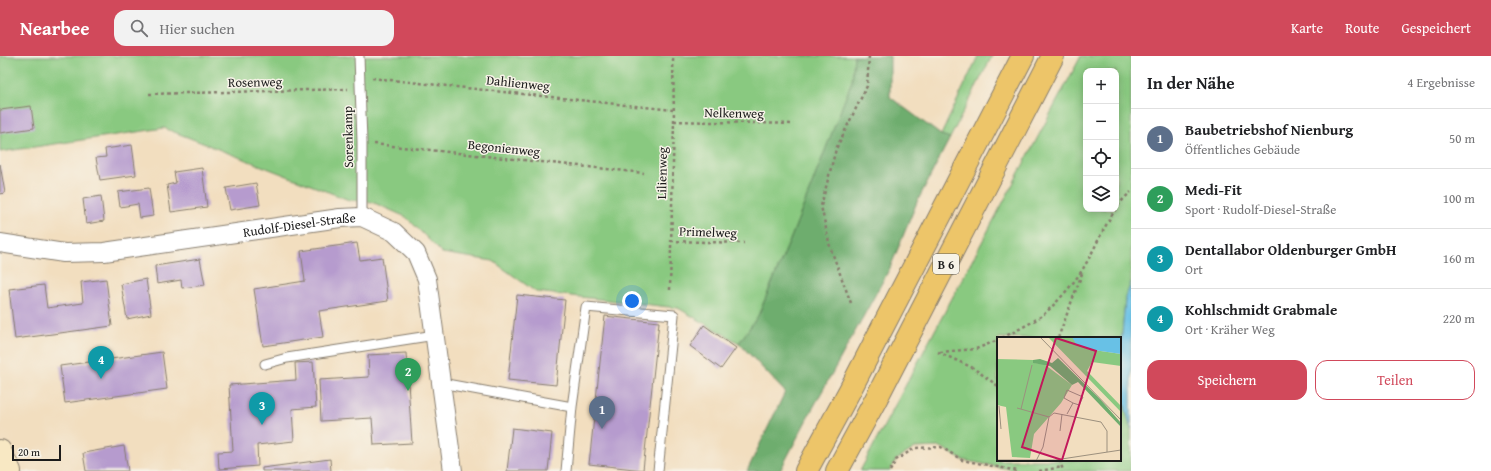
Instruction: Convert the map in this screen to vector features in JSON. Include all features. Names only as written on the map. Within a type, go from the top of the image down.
[{"type":"highway","name":"B 6","points":[[806,471],[850,390],[1023,56]]},
{"type":"highway","name":"B 6","points":[[837,471],[875,401],[1053,56]]},
{"type":"street","name":"Rudolf-Diesel-Straße","points":[[0,243],[64,253],[104,252],[340,218],[362,217],[394,232],[416,253],[427,279],[453,471]]},
{"type":"street","points":[[0,451],[10,471]]},
{"type":"lane","name":"Sorenkamp","points":[[360,56],[362,217]]},
{"type":"lane","points":[[566,471],[572,407],[586,308],[674,315],[658,471]]},
{"type":"lane","points":[[265,364],[287,358],[435,335]]},
{"type":"lane","points":[[441,382],[572,407]]},
{"type":"path","name":"Lilienweg","points":[[670,290],[674,122],[673,56]]},
{"type":"path","points":[[851,303],[830,247],[821,206],[836,149],[867,86],[869,56]]},
{"type":"path","name":"Dahlienweg","points":[[360,77],[673,110]]},
{"type":"path","name":"Rosenweg","points":[[149,94],[360,89]]},
{"type":"path","name":"Nelkenweg","points":[[674,122],[794,124]]},
{"type":"path","name":"Begonienweg","points":[[362,142],[644,173]]},
{"type":"path","points":[[1058,337],[1084,268],[1105,228],[1125,197],[1131,192]]},
{"type":"path","name":"Primelweg","points":[[671,241],[744,243]]},
{"type":"path","points":[[1004,337],[1040,317],[1067,291],[1084,268]]},
{"type":"path","points":[[997,340],[976,349],[938,352],[973,368],[997,385]]},
{"type":"path","points":[[890,471],[896,460],[915,448],[941,447],[962,460],[1018,471]]},
{"type":"path","points":[[1060,461],[1063,471]]},
{"type":"path","points":[[1039,471],[1062,467]]},
{"type":"green space","points":[[0,56],[854,56],[853,81],[791,238],[758,316],[739,343],[678,308],[536,292],[493,261],[442,253],[406,217],[372,202],[349,200],[164,128],[0,152]]},
{"type":"green space","points":[[854,56],[890,56],[890,97],[941,135],[950,138],[917,202],[890,268],[780,471],[747,471],[785,392],[739,343],[758,316],[791,238],[852,81]]},
{"type":"green space","points":[[978,56],[992,56],[950,138],[941,135]]},
{"type":"green space","points":[[1081,56],[1131,56],[1131,282],[1125,300],[1121,346],[1121,337],[997,337],[997,461],[1121,461],[1121,392],[1131,429],[1131,471],[1010,471],[1009,469],[962,460],[941,447],[915,448],[896,460],[890,471],[860,471]]},
{"type":"water","points":[[1131,282],[1131,429],[1121,392],[1121,346],[1125,300]]},
{"type":"building","points":[[31,106],[34,128],[0,133],[0,110]]},
{"type":"building","points":[[132,145],[136,175],[100,180],[96,158],[106,157],[105,149]]},
{"type":"building","points":[[0,164],[5,193],[0,194]]},
{"type":"building","points":[[202,168],[207,207],[171,212],[167,185],[176,183],[174,172]]},
{"type":"building","points":[[256,183],[260,205],[230,210],[226,188]]},
{"type":"building","points":[[149,188],[153,216],[140,218],[138,204],[120,207],[118,192]]},
{"type":"building","points":[[101,196],[104,221],[86,224],[83,199]]},
{"type":"building","points":[[357,243],[360,260],[382,257],[388,301],[319,311],[323,337],[263,346],[254,289],[305,281],[301,251]]},
{"type":"building","points":[[200,259],[205,285],[182,288],[181,280],[157,284],[155,266]]},
{"type":"building","points":[[106,279],[112,326],[15,339],[9,289],[44,285],[47,308],[83,303],[81,282]]},
{"type":"building","points":[[146,279],[151,314],[127,319],[121,284]]},
{"type":"building","points":[[517,295],[565,300],[556,385],[508,380]]},
{"type":"building","points":[[605,316],[659,322],[643,470],[589,464]]},
{"type":"building","points":[[704,325],[736,348],[721,369],[690,346]]},
{"type":"building","points":[[162,352],[167,389],[65,403],[60,366]]},
{"type":"building","points":[[406,353],[412,443],[374,445],[372,418],[321,421],[319,380],[369,377],[368,355]]},
{"type":"building","points":[[313,362],[316,407],[292,409],[294,441],[257,445],[258,466],[219,469],[218,452],[233,451],[229,385],[296,380],[295,363]]},
{"type":"building","points":[[512,428],[552,433],[548,471],[507,471]]},
{"type":"building","points":[[124,446],[128,471],[86,471],[83,453]]},
{"type":"building","points":[[330,459],[331,471],[262,471],[262,468]]},
{"type":"place","name":"Kohlschmidt Grabmale","points":[[101,379]]},
{"type":"place","name":"Medi-Fit","points":[[408,391]]},
{"type":"place","name":"Dentallabor Oldenburger GmbH","points":[[262,425]]},
{"type":"place","name":"Baubetriebshof Nienburg","points":[[602,429]]}]
